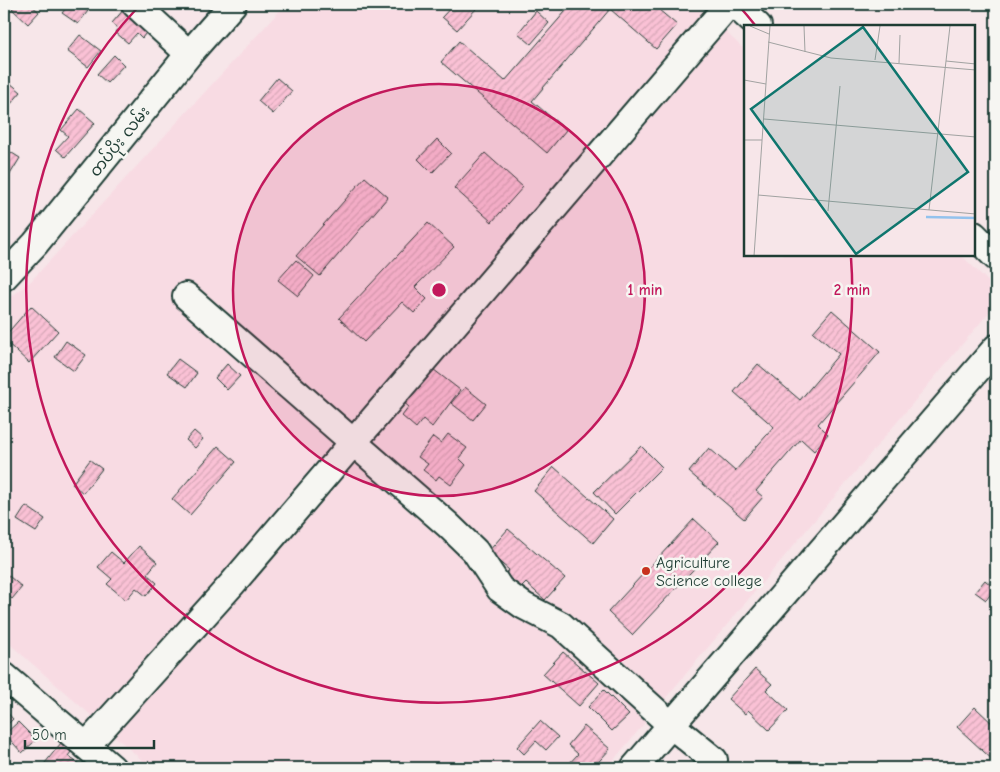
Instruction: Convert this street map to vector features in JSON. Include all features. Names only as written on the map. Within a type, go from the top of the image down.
[{"type":"street","points":[[135,4],[189,54]]},
{"type":"street","name":"တပ်ပိုး လမ်း","points":[[4,276],[35,244],[189,54],[233,4]]},
{"type":"street","points":[[86,746],[232,584],[729,4]]},
{"type":"street","points":[[734,4],[757,25]]},
{"type":"street","points":[[975,236],[996,257]]},
{"type":"street","points":[[186,296],[354,442],[475,552],[500,589],[524,606],[561,625],[714,760]]},
{"type":"street","points":[[634,768],[996,348]]},
{"type":"street","points":[[4,676],[112,768]]},
{"type":"shaded area","name":"Agriculture Science college","points":[[286,4],[696,4],[744,49],[744,256],[962,256],[996,289],[996,304],[607,768],[151,768],[4,639],[4,303],[32,280]]},
{"type":"building","points":[[17,4],[30,4],[39,12],[28,24],[12,9]]},
{"type":"building","points":[[69,4],[78,4],[88,11],[78,24],[62,13]]},
{"type":"building","points":[[454,4],[471,4],[476,9],[457,30],[442,17]]},
{"type":"building","points":[[572,4],[652,4],[677,25],[656,49],[610,9],[532,101],[566,130],[547,153],[441,62],[459,41],[505,81]]},
{"type":"building","points":[[125,8],[149,29],[142,38],[137,33],[128,43],[115,32],[118,28],[112,23]]},
{"type":"building","points":[[536,11],[549,23],[531,44],[518,33]]},
{"type":"building","points":[[80,35],[101,51],[88,67],[67,51]]},
{"type":"building","points":[[114,55],[124,65],[107,83],[97,74]]},
{"type":"building","points":[[4,78],[21,92],[4,112]]},
{"type":"building","points":[[277,78],[292,91],[273,114],[258,101]]},
{"type":"building","points":[[79,109],[95,123],[65,157],[56,149],[68,136],[61,130]]},
{"type":"building","points":[[437,139],[451,153],[432,173],[418,159]]},
{"type":"building","points":[[4,148],[20,158],[6,181],[4,179]]},
{"type":"building","points":[[485,153],[523,187],[492,222],[454,188]]},
{"type":"building","points":[[365,177],[388,197],[320,276],[296,256]]},
{"type":"building","points":[[428,223],[454,247],[415,287],[427,299],[414,313],[402,302],[364,342],[339,318]]},
{"type":"building","points":[[296,260],[314,276],[298,296],[278,280]]},
{"type":"building","points":[[31,306],[58,331],[29,363],[4,340],[4,337]]},
{"type":"building","points":[[832,310],[880,352],[818,424],[828,434],[814,451],[801,439],[756,491],[763,497],[744,519],[689,472],[709,448],[735,471],[774,427],[734,392],[758,364],[800,400],[839,354],[813,332]]},
{"type":"building","points":[[66,341],[86,355],[74,371],[55,357]]},
{"type":"building","points":[[178,359],[197,373],[187,387],[167,373]]},
{"type":"building","points":[[227,364],[240,376],[227,390],[215,378]]},
{"type":"building","points":[[429,366],[460,390],[432,427],[423,419],[416,428],[402,416],[409,407],[402,401]]},
{"type":"building","points":[[465,387],[486,404],[473,420],[451,403]]},
{"type":"building","points":[[194,431],[203,439],[195,448],[186,440]]},
{"type":"building","points":[[448,434],[467,448],[459,458],[466,465],[451,485],[439,476],[436,480],[423,470],[428,464],[418,457],[433,437],[441,443]]},
{"type":"building","points":[[218,446],[236,462],[190,515],[172,499]]},
{"type":"building","points":[[641,446],[662,467],[615,514],[594,492]]},
{"type":"building","points":[[90,460],[102,469],[83,493],[72,484]]},
{"type":"building","points":[[554,467],[613,519],[593,543],[534,491]]},
{"type":"building","points":[[26,506],[45,519],[36,532],[17,520]]},
{"type":"building","points":[[694,519],[719,542],[632,635],[608,612]]},
{"type":"building","points":[[508,529],[565,578],[545,600],[526,583],[517,592],[501,579],[509,570],[488,552]]},
{"type":"building","points":[[139,546],[157,562],[147,574],[157,583],[146,596],[136,588],[126,600],[107,584],[112,579],[98,567],[111,552],[124,563]]},
{"type":"building","points":[[4,572],[22,587],[12,599],[4,592]]},
{"type":"building","points":[[985,580],[995,589],[986,600],[975,592]]},
{"type":"building","points":[[563,652],[599,683],[579,706],[543,674]]},
{"type":"building","points":[[755,669],[772,684],[766,690],[788,710],[769,730],[748,710],[745,714],[728,699]]},
{"type":"building","points":[[604,690],[629,715],[612,731],[588,707]]},
{"type":"building","points":[[975,707],[996,727],[996,763],[957,727]]},
{"type":"building","points":[[4,709],[13,719],[4,728]]},
{"type":"building","points":[[540,721],[558,737],[546,750],[536,741],[524,754],[517,747]]},
{"type":"building","points":[[18,722],[36,740],[22,753],[5,734]]},
{"type":"building","points":[[584,726],[610,749],[593,768],[565,768],[578,754],[568,745]]},
{"type":"building","points":[[61,743],[71,752],[68,756],[79,764],[76,768],[41,768]]},
{"type":"place","name":"Agriculture Science college","points":[[646,571]]}]
